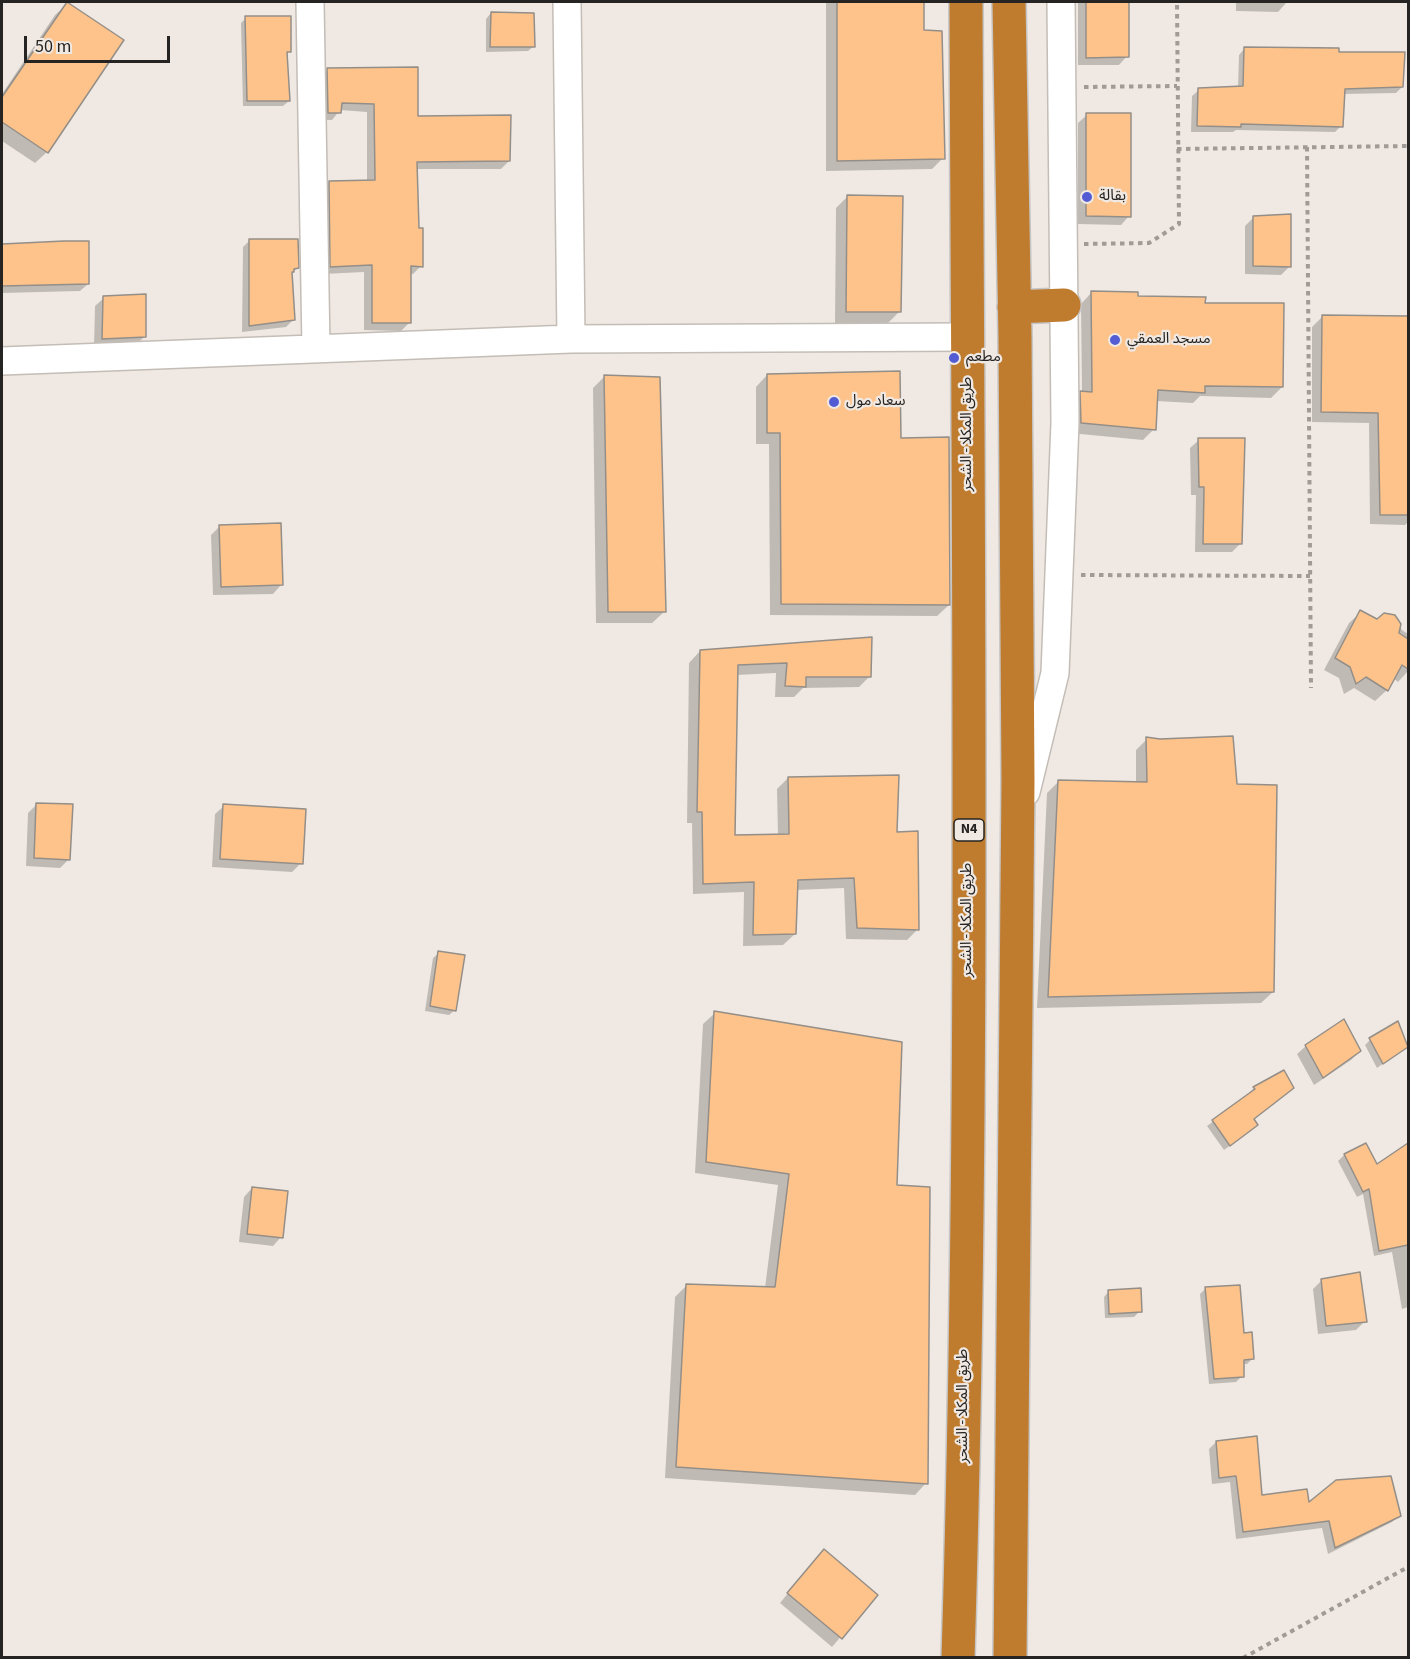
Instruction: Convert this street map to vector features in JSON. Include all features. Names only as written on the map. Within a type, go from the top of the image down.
[{"type":"highway","name":"طريق المكلا - الشحر","points":[[958,1658],[963,1487],[969,780],[966,2]]},
{"type":"highway","points":[[1009,2],[1018,781],[1011,1658]]},
{"type":"highway","points":[[967,337],[1064,304]]},
{"type":"highway","points":[[969,780],[1018,781]]},
{"type":"highway","points":[[963,1487],[1013,1488]]},
{"type":"street","points":[[310,2],[316,348]]},
{"type":"street","points":[[567,2],[571,339]]},
{"type":"street","points":[[1018,825],[1055,673],[1065,423],[1061,2]]},
{"type":"street","points":[[2,361],[571,339],[967,337]]},
{"type":"path","points":[[1063,244],[1149,243],[1179,224],[1177,2]]},
{"type":"path","points":[[1062,88],[1177,86]]},
{"type":"path","points":[[1177,149],[1408,146]]},
{"type":"path","points":[[1307,147],[1311,688]]},
{"type":"path","points":[[1059,575],[1310,576]]},
{"type":"path","points":[[1243,1658],[1408,1567]]},
{"type":"building","points":[[67,2],[124,40],[48,153],[2,122],[2,97]]},
{"type":"building","points":[[837,2],[924,2],[924,30],[942,31],[945,159],[837,161]]},
{"type":"building","points":[[1086,2],[1129,2],[1129,57],[1086,58]]},
{"type":"building","points":[[491,12],[534,13],[535,47],[490,47]]},
{"type":"building","points":[[245,16],[291,16],[291,52],[287,52],[290,101],[247,101]]},
{"type":"building","points":[[1244,47],[1339,48],[1339,52],[1405,52],[1403,87],[1345,89],[1343,127],[1241,124],[1241,127],[1197,126],[1198,88],[1243,86]]},
{"type":"building","points":[[418,67],[418,116],[511,115],[510,161],[417,162],[419,228],[423,228],[423,267],[411,266],[411,323],[372,323],[372,265],[330,267],[329,181],[375,180],[374,104],[342,103],[341,113],[328,113],[327,68]]},
{"type":"building","points":[[1086,113],[1131,113],[1131,217],[1086,216]]},
{"type":"building","points":[[847,195],[903,196],[901,312],[846,312]]},
{"type":"building","points":[[1291,214],[1291,267],[1253,266],[1253,216]]},
{"type":"building","points":[[249,239],[298,239],[299,268],[292,272],[295,320],[249,326]]},
{"type":"building","points":[[89,241],[89,284],[2,286],[2,244]]},
{"type":"building","points":[[1091,291],[1138,292],[1138,296],[1206,297],[1205,303],[1284,303],[1283,387],[1205,386],[1205,393],[1158,390],[1156,430],[1081,423],[1080,391],[1092,392]]},
{"type":"building","points":[[146,294],[146,337],[102,339],[103,296]]},
{"type":"building","points":[[1322,315],[1408,316],[1408,515],[1380,515],[1378,413],[1321,412]]},
{"type":"building","points":[[900,371],[901,438],[949,437],[950,605],[781,604],[780,433],[767,433],[767,374]]},
{"type":"building","points":[[604,375],[660,377],[666,612],[608,612]]},
{"type":"building","points":[[1198,438],[1245,438],[1242,544],[1203,544],[1204,487],[1199,487]]},
{"type":"building","points":[[281,523],[283,585],[221,587],[219,525]]},
{"type":"building","points":[[1360,610],[1377,619],[1384,613],[1395,615],[1401,624],[1399,633],[1408,639],[1408,669],[1402,665],[1388,691],[1366,677],[1356,684],[1350,667],[1335,658]]},
{"type":"building","points":[[872,637],[871,677],[806,677],[806,687],[785,686],[787,663],[738,665],[735,835],[789,834],[788,777],[899,775],[897,832],[918,831],[919,930],[857,928],[854,878],[798,880],[796,934],[753,935],[754,882],[703,884],[702,812],[697,812],[700,650]]},
{"type":"building","points":[[1233,736],[1237,784],[1277,785],[1274,992],[1048,997],[1058,780],[1147,782],[1146,737],[1160,739]]},
{"type":"building","points":[[36,803],[73,804],[70,860],[34,858]]},
{"type":"building","points":[[223,804],[306,809],[303,864],[220,859]]},
{"type":"building","points":[[438,951],[465,955],[456,1011],[430,1006]]},
{"type":"building","points":[[714,1011],[902,1042],[897,1185],[930,1187],[928,1484],[676,1467],[686,1284],[775,1287],[789,1174],[706,1162]]},
{"type":"building","points":[[1344,1019],[1361,1051],[1323,1078],[1305,1045]]},
{"type":"building","points":[[1398,1021],[1408,1047],[1383,1064],[1369,1038]]},
{"type":"building","points":[[1284,1070],[1294,1088],[1254,1119],[1258,1125],[1230,1146],[1212,1120],[1255,1089],[1253,1087]]},
{"type":"building","points":[[1366,1143],[1377,1164],[1408,1143],[1408,1245],[1379,1251],[1369,1189],[1363,1192],[1344,1154]]},
{"type":"building","points":[[252,1187],[288,1191],[283,1238],[247,1234]]},
{"type":"building","points":[[1360,1272],[1367,1322],[1326,1326],[1321,1279]]},
{"type":"building","points":[[1240,1285],[1244,1333],[1252,1332],[1254,1359],[1244,1360],[1244,1377],[1214,1379],[1205,1287]]},
{"type":"building","points":[[1141,1288],[1142,1312],[1109,1314],[1108,1290]]},
{"type":"building","points":[[1257,1436],[1262,1495],[1307,1489],[1309,1502],[1336,1480],[1391,1476],[1401,1516],[1335,1548],[1329,1521],[1243,1532],[1236,1476],[1219,1478],[1216,1441]]},
{"type":"building","points":[[824,1549],[878,1595],[842,1639],[787,1593]]},
{"type":"place","name":"بقالة","points":[[1087,197]]},
{"type":"place","name":"مسجد العمقي","points":[[1115,340]]},
{"type":"place","name":"مطعم","points":[[954,358]]},
{"type":"place","name":"سعاد مول","points":[[834,402]]}]
